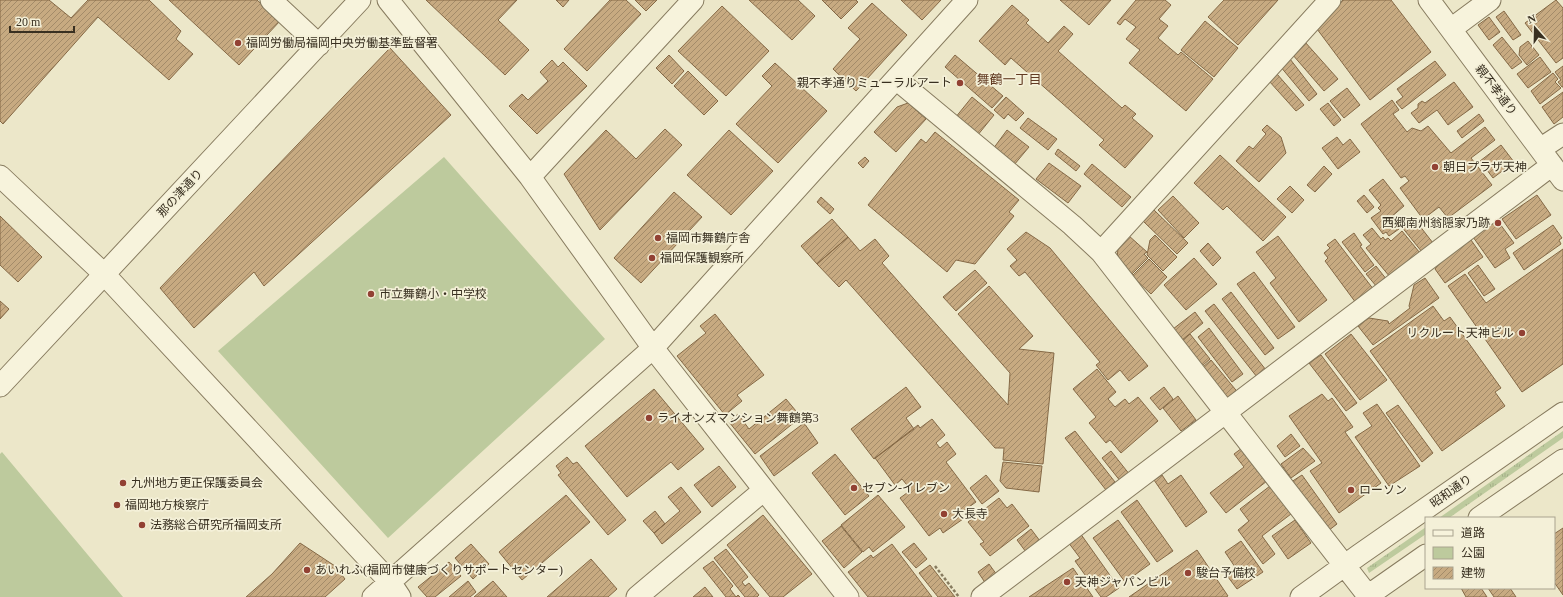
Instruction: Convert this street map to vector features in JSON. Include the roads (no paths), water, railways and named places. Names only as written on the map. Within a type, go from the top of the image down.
[{"type":"street","points":[[271,0],[319,45]]},
{"type":"street","name":"那の津通り","points":[[0,386],[360,0]]},
{"type":"street","points":[[388,0],[530,177],[653,348],[848,597]]},
{"type":"street","points":[[530,177],[693,0]]},
{"type":"street","points":[[373,597],[395,589],[653,348],[967,0]]},
{"type":"street","points":[[1101,252],[1330,0]]},
{"type":"street","name":"親不孝通り","points":[[1429,0],[1552,165]]},
{"type":"street","points":[[1451,29],[1490,0]]},
{"type":"street","points":[[896,79],[1072,225],[1101,252],[1368,596],[1425,556]]},
{"type":"street","points":[[982,597],[1226,414],[1552,165],[1563,134]]},
{"type":"street","points":[[0,176],[104,274],[395,589]]},
{"type":"street","name":"昭和通り","points":[[1302,597],[1563,413]]},
{"type":"street","points":[[1480,517],[1563,460]]},
{"type":"street","points":[[637,597],[764,490]]},
{"type":"place","name":"福岡労働局福岡中央労働基準監督署","points":[[238,43]]},
{"type":"place","name":"親不孝通りミューラルアート","points":[[960,83]]},
{"type":"place","name":"朝日プラザ天神","points":[[1435,167]]},
{"type":"place","name":"西郷南州翁隠家乃跡","points":[[1498,223]]},
{"type":"place","name":"福岡市舞鶴庁舎","points":[[658,238]]},
{"type":"place","name":"福岡保護観察所","points":[[652,258]]},
{"type":"place","name":"市立舞鶴小・中学校","points":[[371,294]]},
{"type":"place","name":"リクルート天神ビル","points":[[1522,333]]},
{"type":"place","name":"ライオンズマンション舞鶴第3","points":[[649,418]]},
{"type":"place","name":"九州地方更正保護委員会","points":[[123,483]]},
{"type":"place","name":"セブン-イレブン","points":[[854,488]]},
{"type":"place","name":"ローソン","points":[[1351,490]]},
{"type":"place","name":"福岡地方検察庁","points":[[117,505]]},
{"type":"place","name":"大長寺","points":[[944,514]]},
{"type":"place","name":"法務総合研究所福岡支所","points":[[142,525]]},
{"type":"place","name":"あいれふ(福岡市健康づくりサポートセンター)","points":[[307,570]]},
{"type":"place","name":"駿台予備校","points":[[1188,573]]},
{"type":"place","name":"天神ジャパンビル","points":[[1067,582]]},
{"type":"district","name":"舞鶴一丁目","points":[[1009,79]]}]
